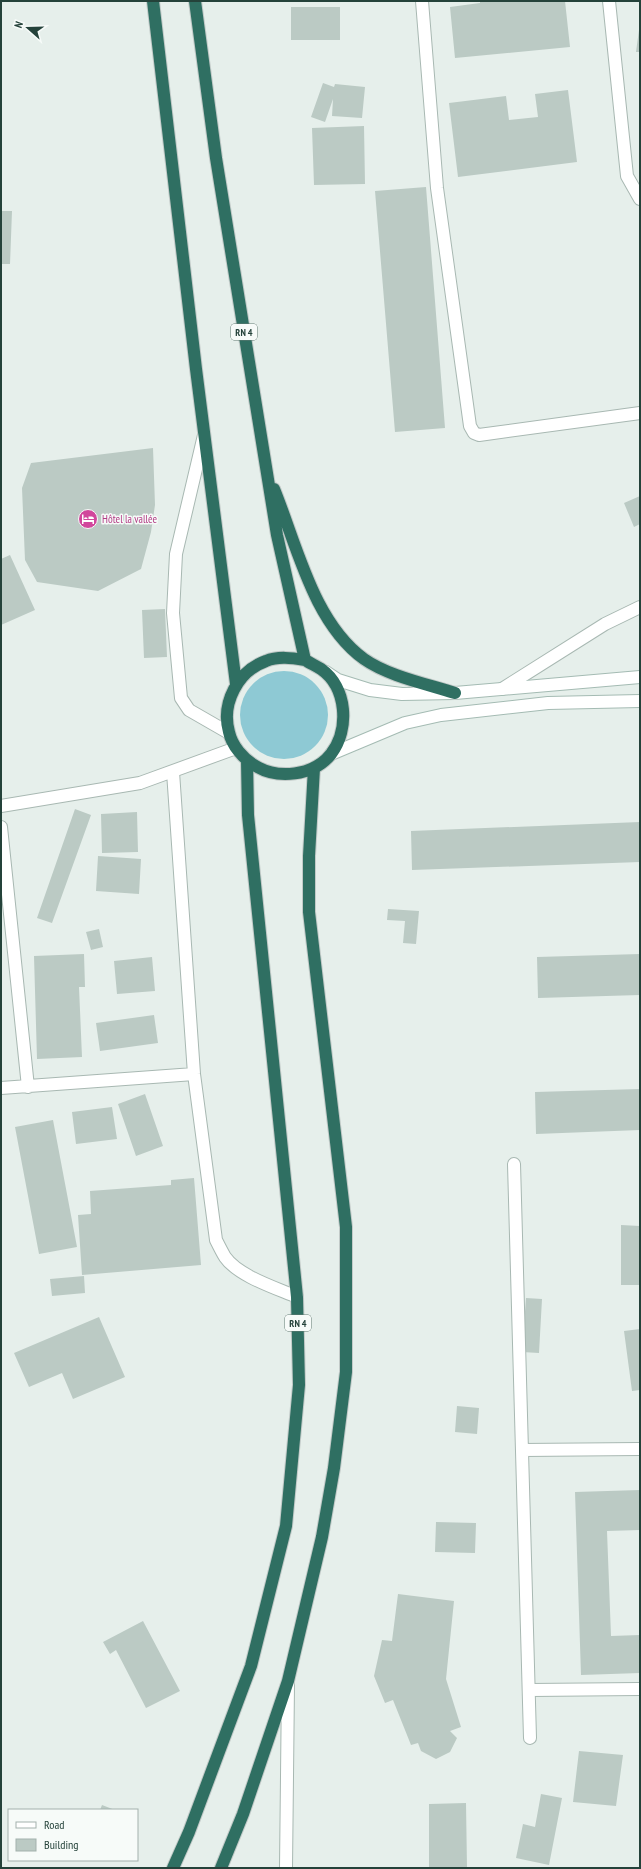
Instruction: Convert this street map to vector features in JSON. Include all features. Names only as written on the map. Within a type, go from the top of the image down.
[{"type":"highway","points":[[153,1],[204,434],[236,684]]},
{"type":"highway","name":"RN 4","points":[[195,1],[216,158],[266,470],[277,535],[305,660]]},
{"type":"highway","points":[[266,470],[284,512],[309,583],[343,641],[365,660],[391,672],[456,693]]},
{"type":"highway","points":[[285,657],[305,660],[322,670],[335,684],[342,702],[344,722],[339,740],[331,754],[314,768],[297,774],[279,774],[262,770],[247,760],[236,748],[229,733],[227,716],[229,700],[236,684],[249,670],[266,660],[285,657]]},
{"type":"highway","name":"RN 4","points":[[173,1868],[189,1832],[252,1666],[286,1526],[299,1385],[297,1297],[248,815],[247,760]]},
{"type":"highway","points":[[221,1868],[243,1814],[288,1681],[322,1537],[334,1468],[346,1372],[346,1227],[309,912],[309,856],[314,768]]},
{"type":"street","points":[[422,1],[437,188],[470,426],[474,433],[479,435],[640,412]]},
{"type":"street","points":[[609,1],[627,176],[640,199]]},
{"type":"street","points":[[204,434],[176,554],[173,614],[180,698],[189,710],[229,733]]},
{"type":"street","points":[[502,689],[605,624],[640,607]]},
{"type":"street","points":[[322,670],[338,680],[381,693],[402,694],[456,693],[640,677]]},
{"type":"street","points":[[331,754],[405,723],[441,715],[548,703],[640,701]]},
{"type":"street","points":[[1,806],[140,784],[236,748]]},
{"type":"street","points":[[173,772],[194,1074],[216,1240],[225,1257],[234,1267],[258,1280],[297,1297]]},
{"type":"street","points":[[1,827],[28,1087]]},
{"type":"street","points":[[1,1088],[194,1074]]},
{"type":"street","points":[[514,1164],[530,1690],[530,1738]]},
{"type":"street","points":[[522,1450],[640,1449]]},
{"type":"street","points":[[286,1868],[288,1681]]},
{"type":"street","points":[[530,1690],[640,1689]]},
{"type":"water","points":[[275,671],[293,671],[309,678],[321,690],[328,706],[328,724],[321,740],[309,752],[293,759],[275,759],[259,752],[247,740],[240,724],[240,706],[247,690],[259,678]]},
{"type":"building","points":[[480,1],[565,1],[570,47],[455,58],[450,7],[480,3]]},
{"type":"building","points":[[291,7],[340,7],[340,40],[291,40]]},
{"type":"building","points":[[639,30],[640,52],[636,52]]},
{"type":"building","points":[[323,83],[334,87],[335,84],[365,87],[362,118],[332,116],[333,99],[325,122],[311,117]]},
{"type":"building","points":[[568,90],[577,162],[458,177],[449,103],[506,96],[509,120],[538,117],[535,94]]},
{"type":"building","points":[[364,126],[365,184],[314,185],[312,128]]},
{"type":"building","points":[[426,187],[445,428],[395,432],[375,191]]},
{"type":"building","points":[[1,211],[12,211],[10,264],[1,264]]},
{"type":"building","name":"Hôtel la vallée","points":[[153,448],[155,505],[151,532],[141,569],[98,591],[37,582],[25,560],[22,488],[31,463]]},
{"type":"building","points":[[640,496],[640,524],[634,527],[624,503]]},
{"type":"building","points":[[10,555],[35,610],[1,625],[1,559]]},
{"type":"building","points":[[165,609],[167,657],[144,658],[142,610]]},
{"type":"building","points":[[75,809],[91,815],[52,923],[37,918]]},
{"type":"building","points":[[137,812],[138,852],[102,853],[101,814]]},
{"type":"building","points":[[640,822],[640,862],[412,870],[411,831]]},
{"type":"building","points":[[98,856],[141,859],[139,894],[96,891]]},
{"type":"building","points":[[388,909],[419,911],[416,944],[403,943],[405,921],[387,920]]},
{"type":"building","points":[[99,929],[103,947],[91,950],[86,932]]},
{"type":"building","points":[[84,954],[85,987],[79,987],[82,1057],[37,1059],[34,956]]},
{"type":"building","points":[[640,954],[640,995],[538,998],[537,957]]},
{"type":"building","points":[[152,957],[155,991],[117,994],[114,961]]},
{"type":"building","points":[[154,1015],[158,1043],[100,1051],[96,1023]]},
{"type":"building","points":[[640,1089],[640,1130],[536,1134],[535,1092]]},
{"type":"building","points":[[145,1094],[163,1146],[136,1156],[118,1104]]},
{"type":"building","points":[[112,1107],[117,1139],[76,1144],[72,1112]]},
{"type":"building","points":[[53,1120],[77,1247],[39,1254],[15,1127]]},
{"type":"building","points":[[194,1178],[201,1265],[82,1275],[78,1215],[91,1214],[90,1191],[171,1185],[171,1180]]},
{"type":"building","points":[[621,1225],[640,1226],[640,1285],[621,1285]]},
{"type":"building","points":[[84,1276],[85,1293],[52,1296],[50,1279]]},
{"type":"building","points":[[526,1298],[542,1299],[539,1353],[522,1352]]},
{"type":"building","points":[[99,1317],[125,1377],[73,1399],[62,1373],[29,1387],[14,1353]]},
{"type":"building","points":[[640,1329],[640,1390],[632,1391],[624,1331]]},
{"type":"building","points":[[457,1406],[479,1408],[477,1434],[455,1432]]},
{"type":"building","points":[[640,1490],[640,1530],[607,1531],[611,1636],[640,1635],[640,1673],[581,1675],[575,1492]]},
{"type":"building","points":[[436,1522],[476,1523],[475,1553],[435,1552]]},
{"type":"building","points":[[398,1594],[454,1601],[446,1679],[461,1727],[450,1731],[457,1738],[450,1752],[436,1759],[421,1751],[418,1743],[411,1745],[393,1700],[385,1703],[374,1676],[382,1640],[392,1641]]},
{"type":"building","points":[[143,1621],[180,1691],[146,1708],[116,1650],[110,1654],[103,1642]]},
{"type":"building","points":[[579,1751],[623,1755],[616,1806],[573,1802]]},
{"type":"building","points":[[541,1794],[562,1798],[549,1865],[516,1858],[523,1824],[535,1827]]},
{"type":"building","points":[[466,1803],[467,1868],[429,1868],[429,1804]]},
{"type":"building","points":[[102,1805],[112,1809],[100,1809]]},
{"type":"place","name":"Hôtel la vallée","points":[[88,519]]}]
